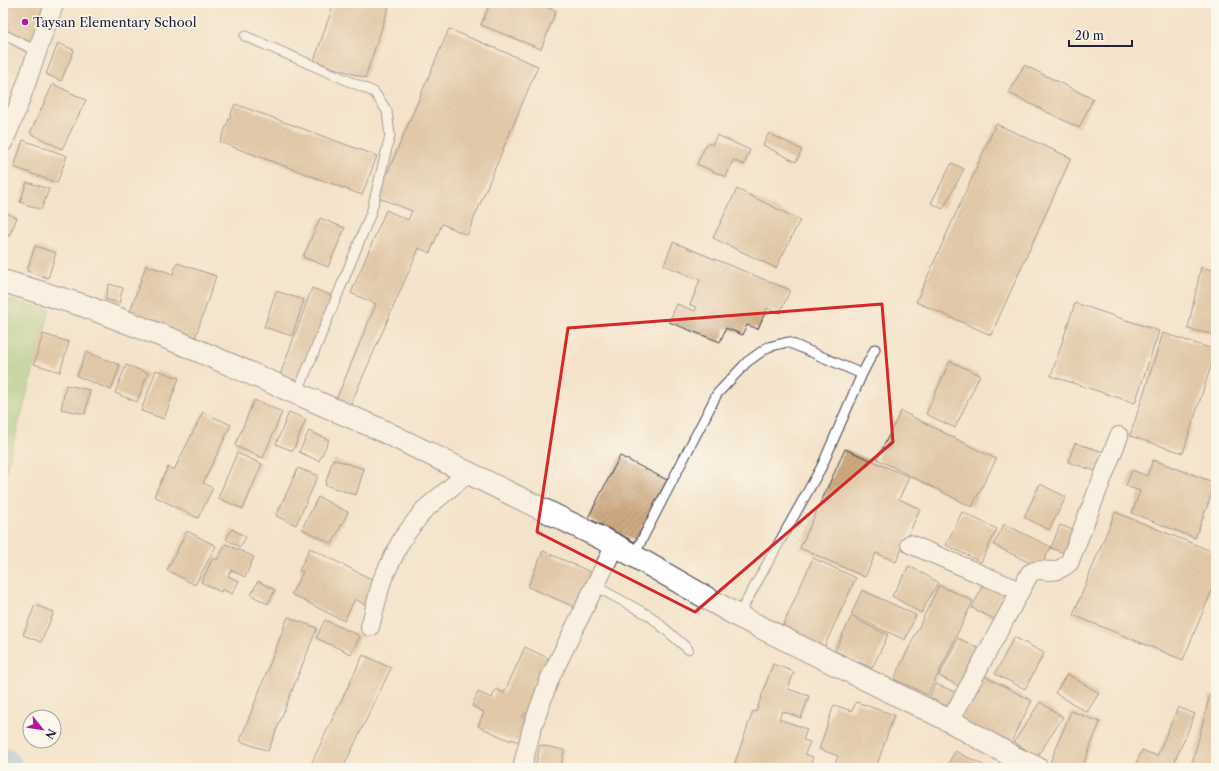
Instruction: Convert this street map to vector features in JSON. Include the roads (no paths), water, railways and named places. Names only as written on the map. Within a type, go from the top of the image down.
[{"type":"street","points":[[3,144],[14,120],[36,51],[55,3]]},
{"type":"street","points":[[3,281],[85,306],[178,342],[379,428],[616,545],[738,616],[950,721],[1014,763],[1036,768]]},
{"type":"street","points":[[950,721],[1030,573],[1037,569],[1052,571],[1060,569],[1069,563],[1119,436]]},
{"type":"street","points":[[370,628],[382,580],[402,539],[424,510],[469,472]]},
{"type":"street","points":[[910,544],[1020,591]]},
{"type":"street","points":[[522,768],[532,728],[550,678],[616,545]]},
{"type":"lane","points":[[3,34],[36,51]]},
{"type":"lane","points":[[245,36],[374,92],[387,111],[390,136],[371,213],[297,394]]},
{"type":"lane","points":[[634,555],[717,394],[747,362],[768,347],[788,342],[862,374]]},
{"type":"lane","points":[[738,616],[822,466],[862,374],[875,349]]},
{"type":"lane","points":[[595,586],[650,616],[688,649]]},
{"type":"place","name":"Taysan Elementary School","points":[[25,22]]}]
